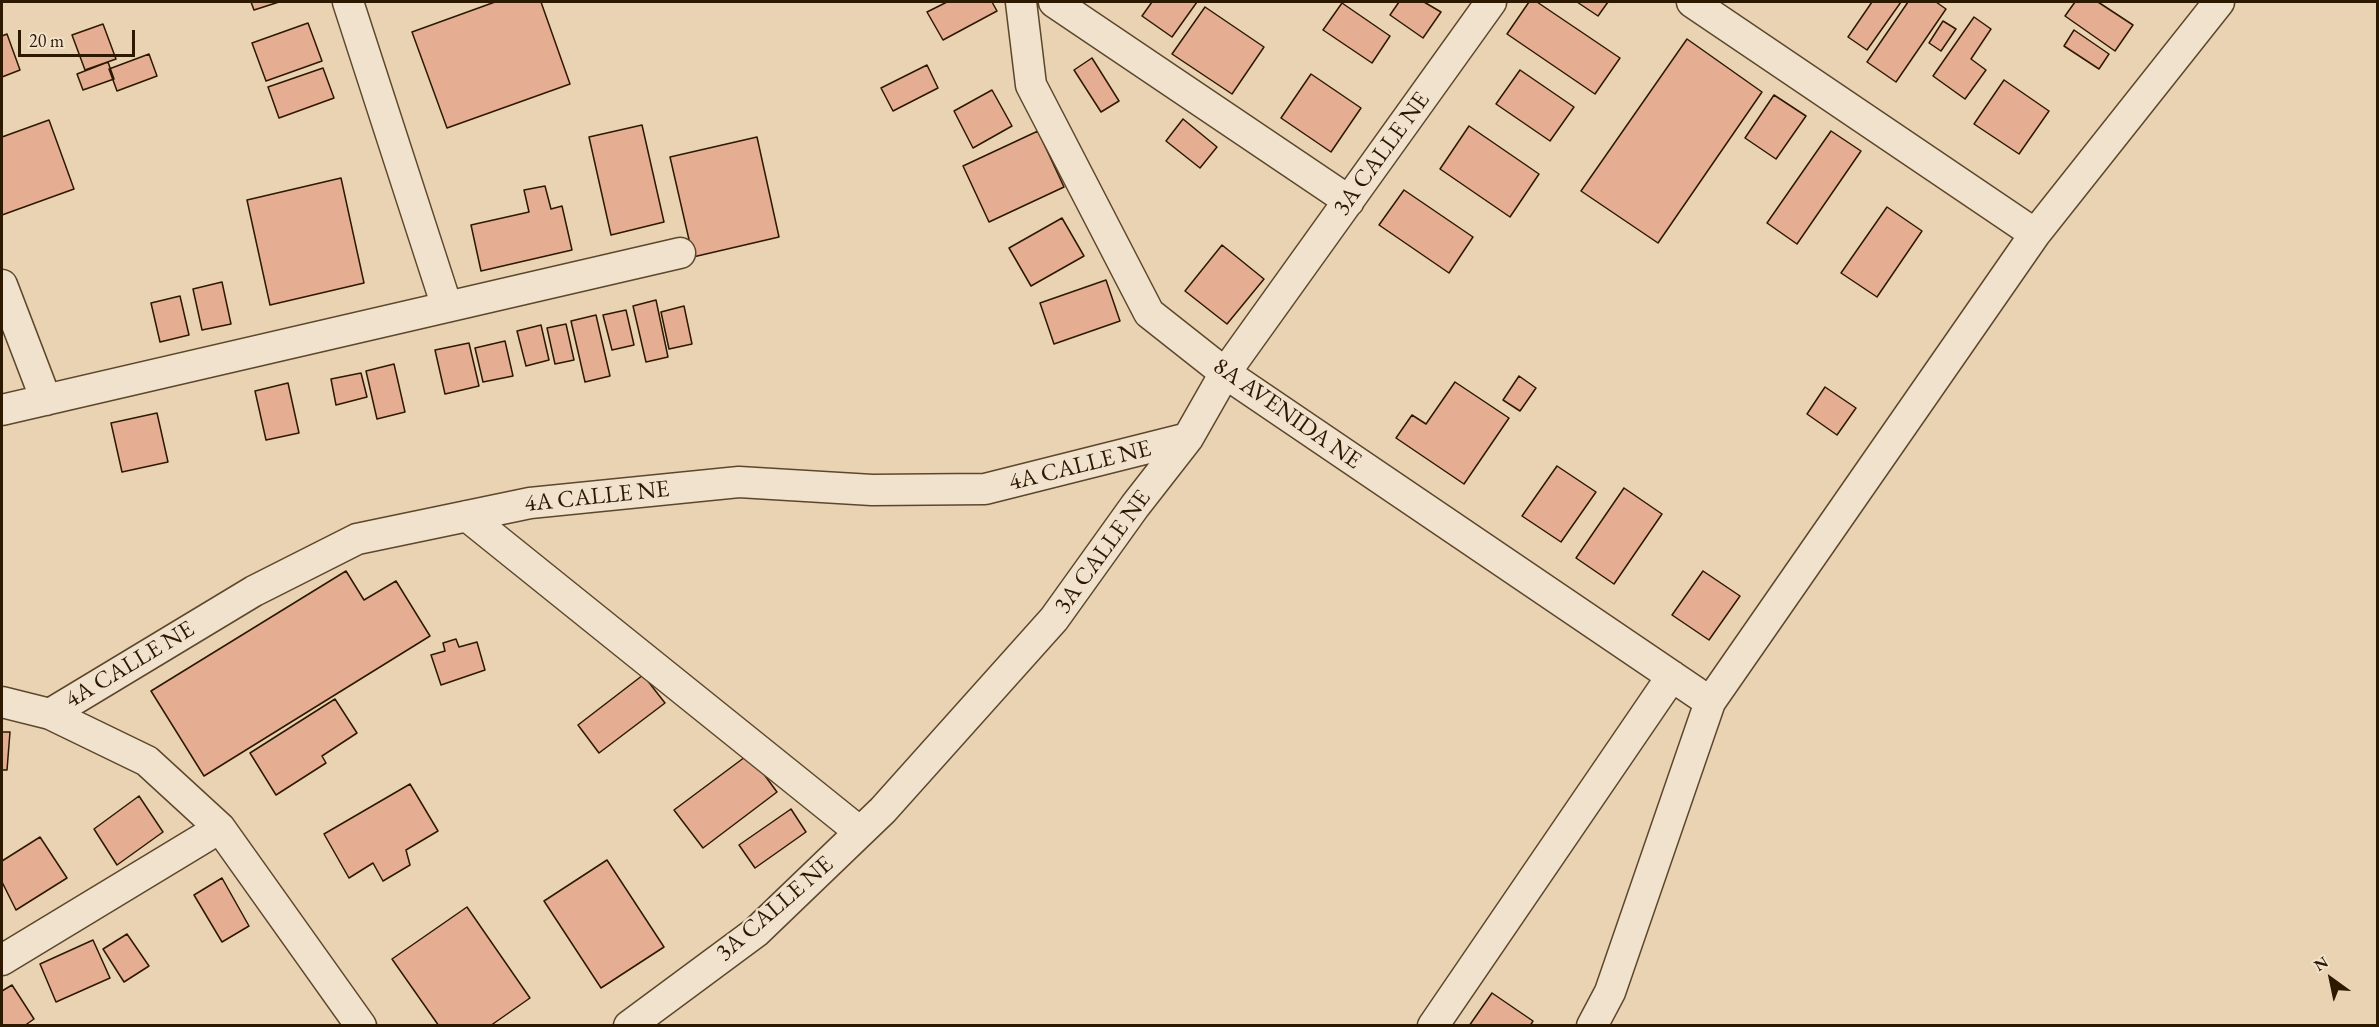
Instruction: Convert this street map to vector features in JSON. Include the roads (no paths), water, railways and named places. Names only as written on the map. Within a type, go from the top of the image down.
[{"type":"street","points":[[348,2],[447,307]]},
{"type":"street","name":"8A AVENIDA NE","points":[[1021,2],[1031,85],[1149,313],[1225,373],[1710,702]]},
{"type":"street","points":[[1054,2],[1349,201]]},
{"type":"street","name":"3A CALLE NE","points":[[629,1026],[756,932],[884,810],[1054,619],[1135,506],[1188,438],[1225,373],[1491,2]]},
{"type":"street","points":[[1692,2],[2035,234]]},
{"type":"street","points":[[1592,1026],[1610,992],[1710,702],[2035,234],[2219,2]]},
{"type":"street","points":[[2,410],[681,253]]},
{"type":"street","points":[[2,285],[46,400]]},
{"type":"street","name":"4A CALLE NE","points":[[50,714],[254,591],[357,539],[530,503],[739,482],[872,490],[985,489],[1188,438]]},
{"type":"street","points":[[467,516],[860,832]]},
{"type":"street","points":[[1433,1026],[1672,676]]},
{"type":"street","points":[[2,702],[50,714],[147,761],[220,828],[361,1026]]},
{"type":"street","points":[[2,960],[220,828]]}]
